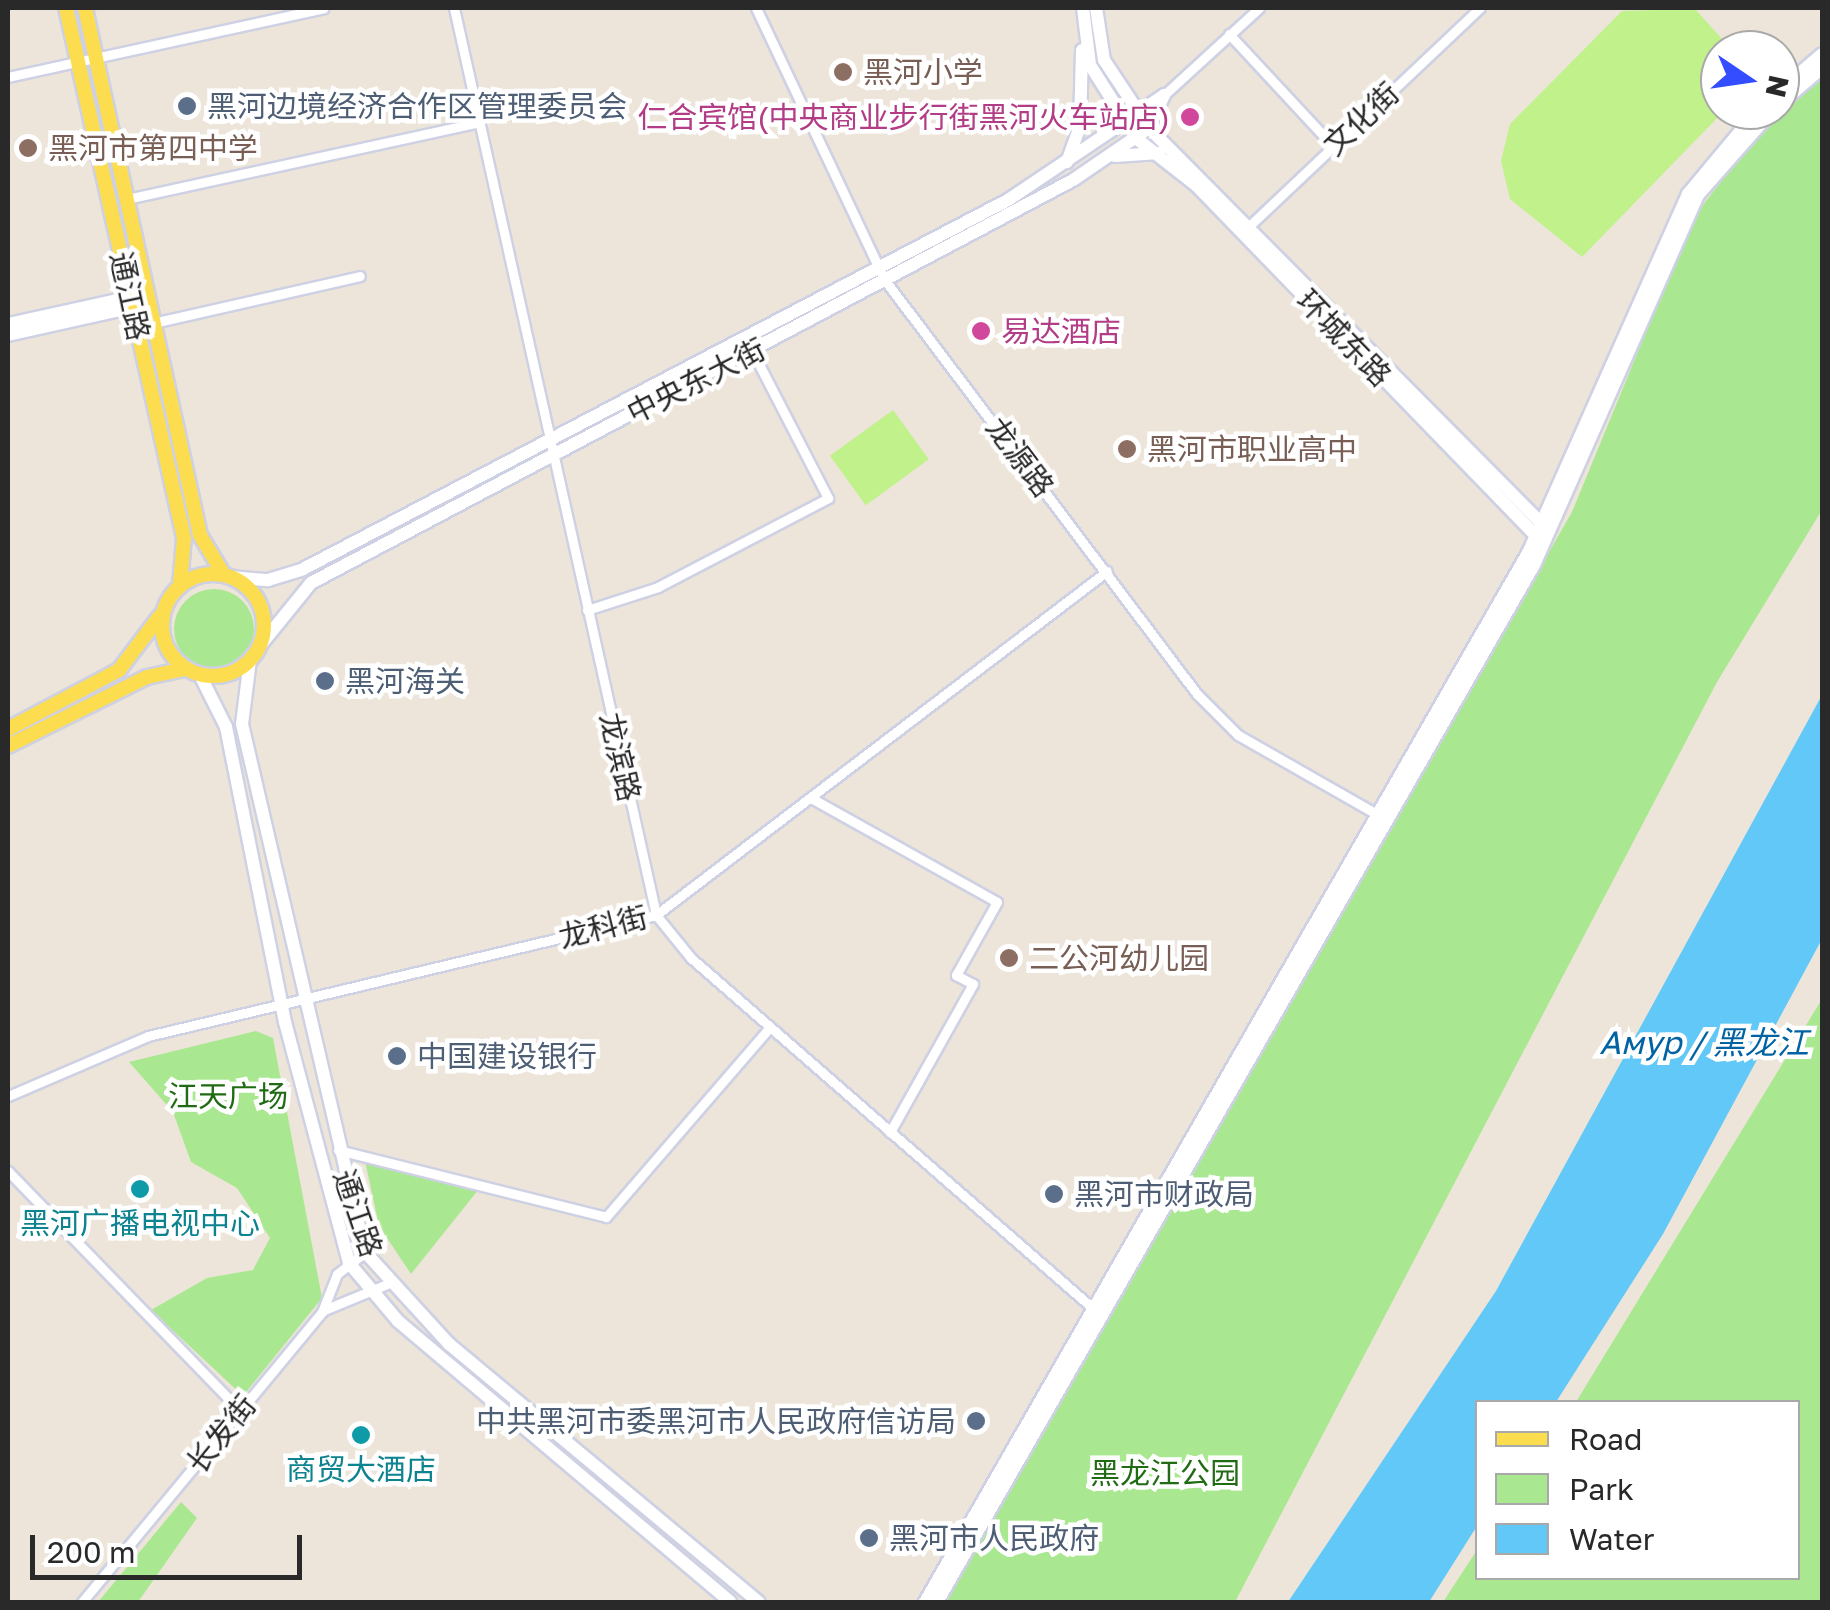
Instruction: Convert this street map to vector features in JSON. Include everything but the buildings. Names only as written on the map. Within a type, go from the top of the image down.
[{"type":"main road","name":"通江路","points":[[66,8],[184,538],[180,586]]},
{"type":"main road","name":"通江路","points":[[84,8],[200,535],[227,576]]},
{"type":"main road","name":"环城东路","points":[[1083,8],[1090,65],[1125,123],[1137,139],[1246,229]]},
{"type":"main road","points":[[1062,167],[1080,127],[1083,8]]},
{"type":"main road","name":"环城东路","points":[[1096,8],[1104,60],[1149,128],[1544,535]]},
{"type":"main road","points":[[1800,73],[1822,54]]},
{"type":"main road","points":[[1800,87],[1822,68]]},
{"type":"main road","name":"中央东大街","points":[[255,654],[311,583],[754,353],[1062,167],[1164,95]]},
{"type":"main road","points":[[1149,128],[1164,95]]},
{"type":"main road","name":"中央东大街","points":[[227,576],[289,575],[1112,156],[1149,128]]},
{"type":"main road","points":[[1544,535],[1688,194],[1741,130]]},
{"type":"main road","points":[[937,1602],[1544,535],[1698,195],[1755,130]]},
{"type":"main road","points":[[1112,156],[1159,154]]},
{"type":"main road","points":[[8,324],[148,299]]},
{"type":"main road","points":[[8,335],[132,302]]},
{"type":"main road","points":[[8,729],[119,670],[180,586],[227,576],[260,605],[255,654],[227,675],[193,672],[147,678],[8,746]]},
{"type":"main road","points":[[165,606],[167,648],[193,672]]},
{"type":"main road","name":"通江路","points":[[255,654],[242,724],[337,1150],[366,1252],[387,1284],[759,1602]]},
{"type":"main road","name":"通江路","points":[[193,672],[226,727],[282,1004],[349,1264],[371,1296],[730,1602]]},
{"type":"main road","points":[[925,1602],[1101,1316]]},
{"type":"street","points":[[8,77],[324,8]]},
{"type":"street","name":"龙滨路","points":[[454,8],[656,915]]},
{"type":"street","name":"龙源路","points":[[756,8],[882,274],[1217,718],[1383,817]]},
{"type":"street","points":[[1164,95],[1259,8]]},
{"type":"street","name":"文化街","points":[[1246,229],[1480,8]]},
{"type":"street","points":[[1229,34],[1332,146]]},
{"type":"street","points":[[127,199],[479,122]]},
{"type":"street","points":[[153,323],[360,276]]},
{"type":"street","points":[[588,610],[658,587],[828,498],[754,353]]},
{"type":"street","name":"龙科街","points":[[8,1096],[148,1036],[656,915],[1107,572]]},
{"type":"street","points":[[810,798],[996,902],[956,975],[973,984],[890,1132]]},
{"type":"street","points":[[656,915],[770,1027],[1101,1316]]},
{"type":"street","points":[[337,1150],[606,1217],[770,1027]]},
{"type":"street","points":[[8,1170],[240,1410]]},
{"type":"street","name":"长发街","points":[[82,1602],[322,1312],[349,1264],[366,1252]]},
{"type":"street","points":[[322,1312],[371,1296],[387,1284]]},
{"type":"green space","points":[[1695,9],[1714,30],[1700,30],[1700,130],[1706,130],[1582,257],[1510,199],[1501,161],[1510,124],[1622,11]]},
{"type":"green space","name":"黑龙江公园","points":[[1822,77],[1822,510],[1717,682],[1235,1602],[945,1602],[1572,512],[1693,218],[1760,130],[1800,130],[1800,96]]},
{"type":"green space","points":[[893,410],[929,459],[866,505],[830,456]]},
{"type":"green space","points":[[214,589],[229,592],[242,601],[251,614],[251,644],[242,657],[229,666],[214,669],[199,666],[186,657],[177,644],[174,629],[177,614],[186,601],[199,592]]},
{"type":"green space","points":[[1822,999],[1822,1602],[1443,1602],[1475,1553],[1475,1580],[1800,1580],[1800,1400],[1577,1400]]},
{"type":"green space","name":"江天广场","points":[[256,1031],[273,1038],[322,1298],[243,1396],[151,1310],[207,1278],[253,1270],[270,1238],[237,1188],[191,1162],[173,1112],[129,1062]]},
{"type":"green space","points":[[365,1161],[479,1189],[411,1274],[379,1226]]},
{"type":"green space","points":[[181,1502],[197,1518],[138,1602],[98,1602]]},
{"type":"water","name":"Амур / 黑龙江","points":[[1822,695],[1822,939],[1663,1234],[1557,1400],[1475,1400],[1475,1529],[1429,1602],[1288,1602],[1496,1291]]},
{"type":"place","name":"黑河小学","points":[[843,72]]},
{"type":"place","name":"黑河边境经济合作区管理委员会","points":[[187,106]]},
{"type":"place","name":"仁合宾馆(中央商业步行街黑河火车站店)","points":[[1190,117]]},
{"type":"place","name":"黑河市第四中学","points":[[28,148]]},
{"type":"place","name":"易达酒店","points":[[981,331]]},
{"type":"place","name":"黑河市职业高中","points":[[1127,449]]},
{"type":"place","name":"黑河海关","points":[[325,681]]},
{"type":"place","name":"二公河幼儿园","points":[[1009,958]]},
{"type":"place","name":"中国建设银行","points":[[397,1056]]},
{"type":"place","name":"黑河广播电视中心","points":[[140,1189]]},
{"type":"place","name":"黑河市财政局","points":[[1054,1194]]},
{"type":"place","name":"中共黑河市委黑河市人民政府信访局","points":[[976,1421]]},
{"type":"place","name":"商贸大酒店","points":[[361,1435]]},
{"type":"place","name":"黑河市人民政府","points":[[869,1538]]}]
